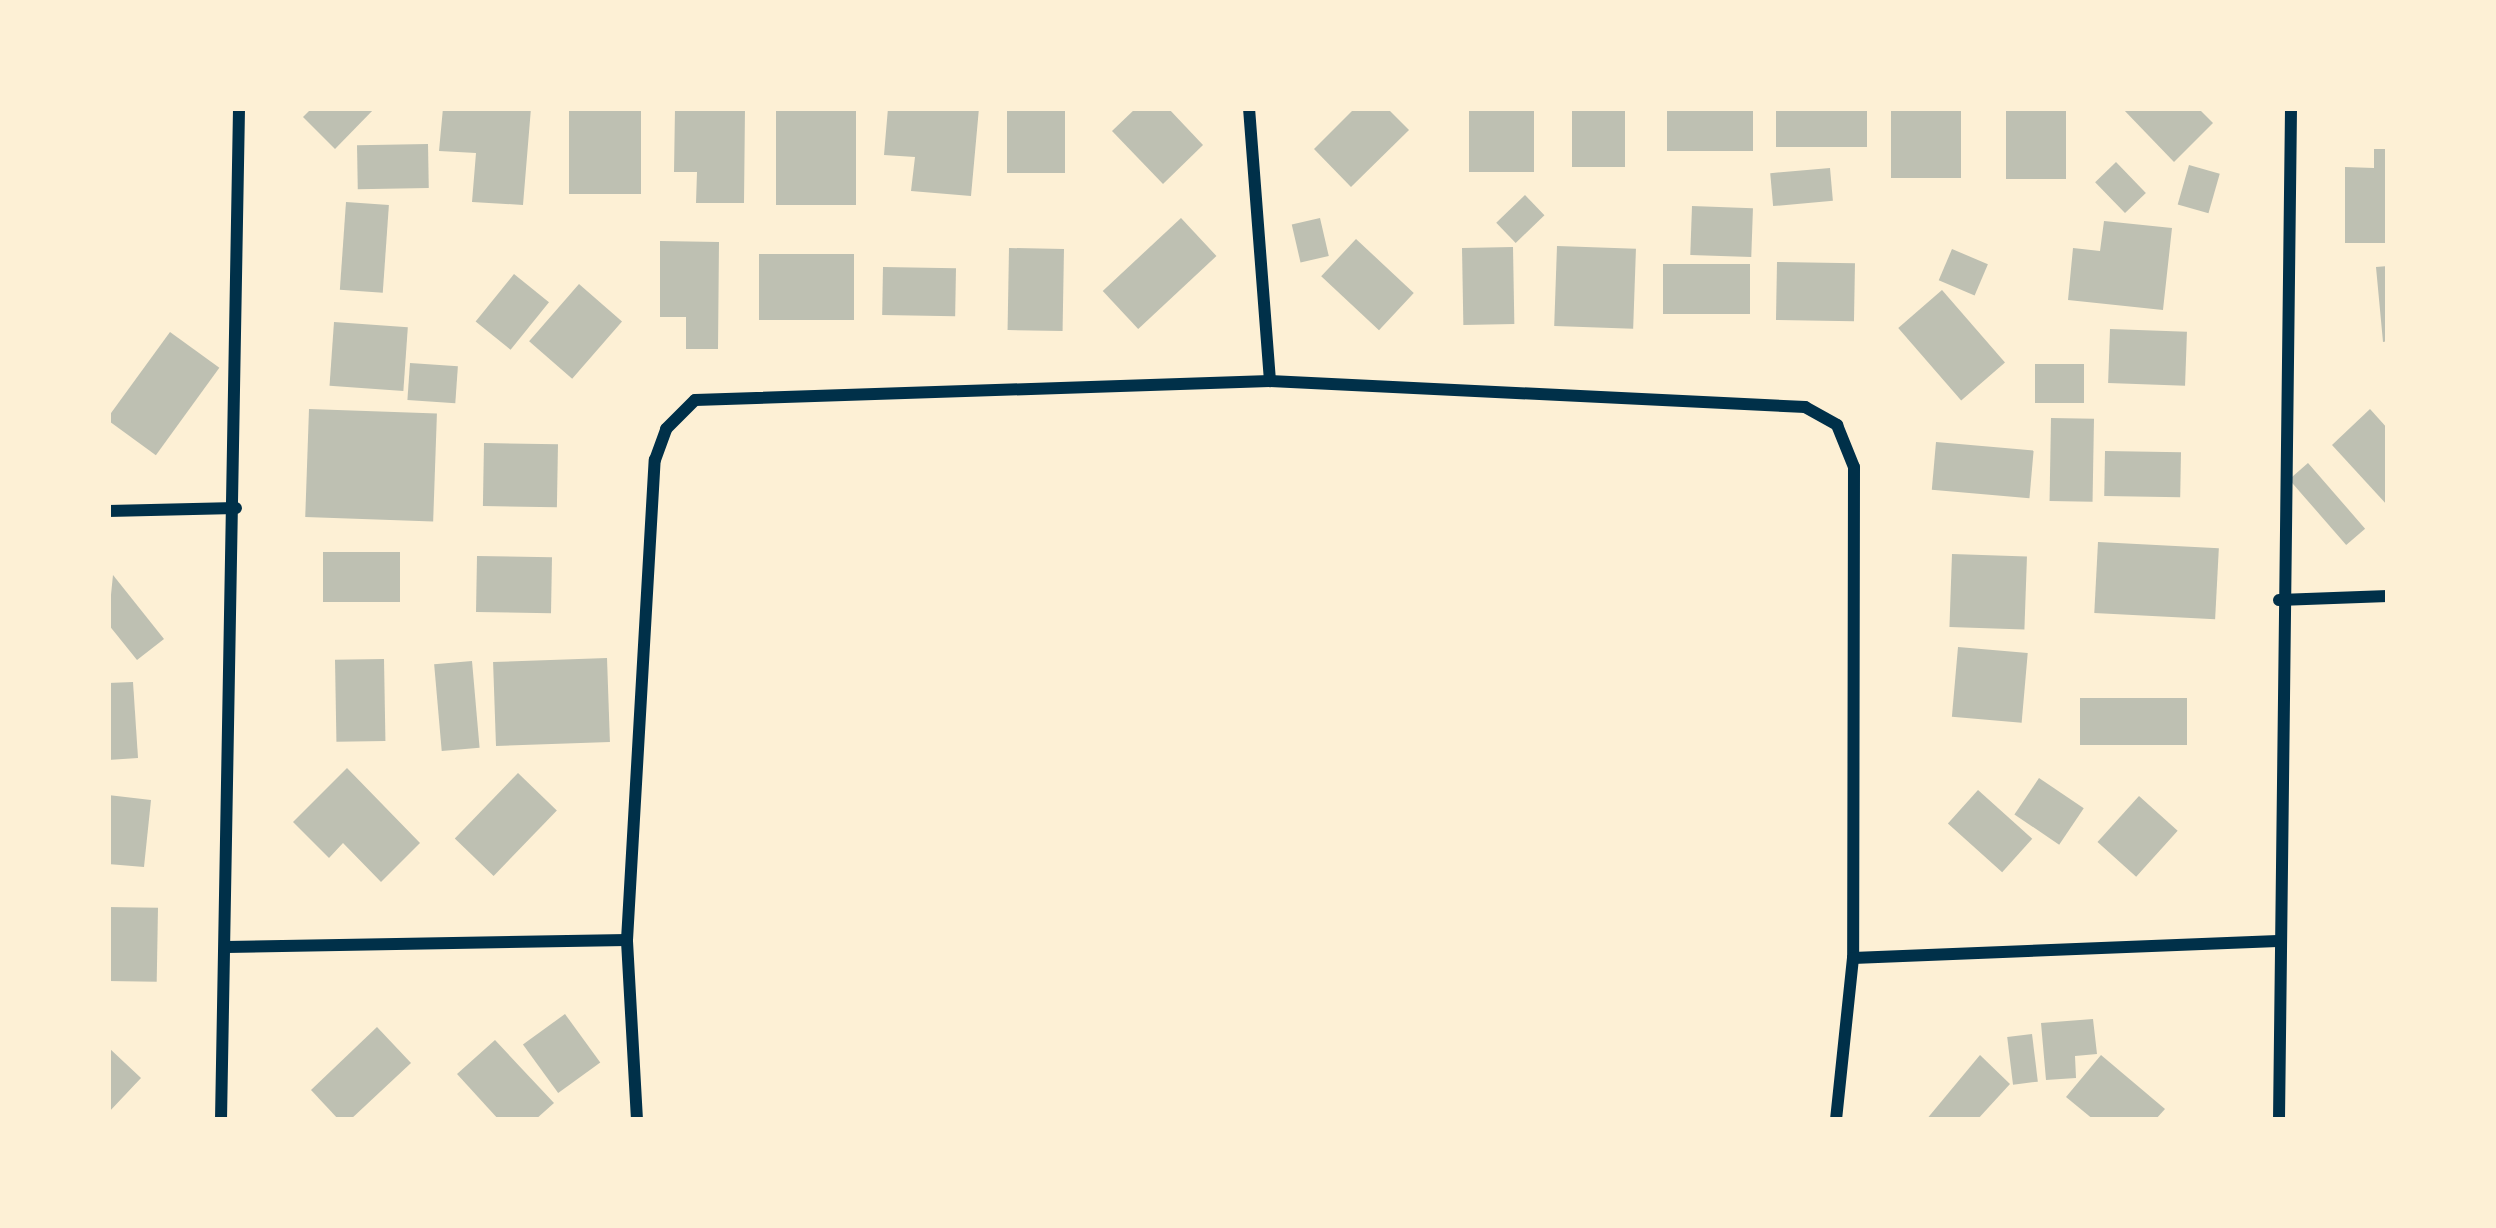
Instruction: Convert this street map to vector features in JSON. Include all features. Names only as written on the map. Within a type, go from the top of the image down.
[{"type":"street","points":[[221,1120],[236,508],[239,108]]},
{"type":"street","points":[[1249,108],[1270,381]]},
{"type":"street","points":[[2278,1120],[2279,600],[2291,108]]},
{"type":"street","points":[[637,1120],[627,940],[656,460],[666,429],[695,400],[1270,381],[1805,407],[1837,425],[1854,467],[1853,958],[1836,1120]]},
{"type":"street","points":[[108,511],[236,508]]},
{"type":"street","points":[[2279,600],[2388,596]]},
{"type":"street","points":[[226,947],[627,940]]},
{"type":"street","points":[[1853,958],[2278,941]]},
{"type":"building","points":[[312,108],[375,108],[335,149],[303,117]]},
{"type":"building","points":[[443,108],[531,108],[523,205],[472,202],[476,153],[439,151]]},
{"type":"building","points":[[569,108],[641,108],[641,194],[569,194]]},
{"type":"building","points":[[675,108],[745,108],[744,203],[696,203],[697,172],[674,172]]},
{"type":"building","points":[[776,108],[856,108],[856,205],[776,205]]},
{"type":"building","points":[[888,108],[979,108],[971,196],[911,191],[915,157],[884,155]]},
{"type":"building","points":[[1007,108],[1065,108],[1065,173],[1007,173]]},
{"type":"building","points":[[1136,108],[1168,108],[1203,145],[1163,184],[1112,131]]},
{"type":"building","points":[[1355,108],[1387,108],[1409,130],[1351,187],[1314,149]]},
{"type":"building","points":[[1469,108],[1534,108],[1534,172],[1469,172]]},
{"type":"building","points":[[1572,108],[1625,108],[1625,167],[1572,167]]},
{"type":"building","points":[[1667,108],[1753,108],[1753,151],[1667,151]]},
{"type":"building","points":[[1776,108],[1867,108],[1867,147],[1776,147]]},
{"type":"building","points":[[1891,108],[1961,108],[1961,178],[1891,178]]},
{"type":"building","points":[[2006,108],[2066,108],[2066,179],[2006,179]]},
{"type":"building","points":[[2122,108],[2198,108],[2213,123],[2174,162]]},
{"type":"building","points":[[428,144],[429,188],[358,189],[357,145]]},
{"type":"building","points":[[2374,149],[2388,149],[2388,243],[2345,243],[2345,167],[2374,168]]},
{"type":"building","points":[[2116,162],[2146,193],[2125,213],[2095,182]]},
{"type":"building","points":[[2189,165],[2220,174],[2208,213],[2178,204]]},
{"type":"building","points":[[1830,168],[1833,201],[1773,206],[1770,173]]},
{"type":"building","points":[[1525,195],[1544,215],[1516,243],[1496,223]]},
{"type":"building","points":[[346,202],[389,205],[383,293],[340,290]]},
{"type":"building","points":[[1692,206],[1753,208],[1751,257],[1690,255]]},
{"type":"building","points":[[1181,218],[1216,256],[1138,329],[1103,291]]},
{"type":"building","points":[[1320,218],[1329,256],[1301,263],[1292,225]]},
{"type":"building","points":[[2104,221],[2172,228],[2163,310],[2068,300],[2073,248],[2100,251]]},
{"type":"building","points":[[1356,239],[1414,293],[1379,330],[1321,276]]},
{"type":"building","points":[[660,241],[719,242],[718,349],[686,349],[686,317],[660,317]]},
{"type":"building","points":[[1557,246],[1636,249],[1633,329],[1554,326]]},
{"type":"building","points":[[1513,247],[1514,324],[1463,325],[1462,248]]},
{"type":"building","points":[[1009,248],[1064,249],[1063,331],[1008,330]]},
{"type":"building","points":[[1952,249],[1988,264],[1975,296],[1939,280]]},
{"type":"building","points":[[759,254],[854,254],[854,320],[759,320]]},
{"type":"building","points":[[1777,262],[1855,263],[1854,321],[1776,320]]},
{"type":"building","points":[[1663,264],[1750,264],[1750,314],[1663,314]]},
{"type":"building","points":[[2388,266],[2388,341],[2383,342],[2376,267]]},
{"type":"building","points":[[883,267],[956,268],[955,316],[882,315]]},
{"type":"building","points":[[514,274],[549,302],[511,350],[476,321]]},
{"type":"building","points":[[579,284],[622,321],[572,379],[529,341]]},
{"type":"building","points":[[1942,290],[2005,362],[1961,401],[1898,328]]},
{"type":"building","points":[[334,322],[408,327],[403,391],[330,386]]},
{"type":"building","points":[[2110,329],[2187,332],[2185,386],[2108,383]]},
{"type":"building","points":[[170,332],[219,368],[156,455],[108,417]]},
{"type":"building","points":[[410,363],[458,366],[455,403],[407,400]]},
{"type":"building","points":[[2035,364],[2084,364],[2084,403],[2035,403]]},
{"type":"building","points":[[309,409],[437,413],[433,521],[305,517]]},
{"type":"building","points":[[2370,409],[2388,429],[2388,506],[2332,445]]},
{"type":"building","points":[[2051,418],[2094,419],[2093,502],[2050,501]]},
{"type":"building","points":[[1936,442],[2034,451],[2029,498],[1932,490]]},
{"type":"building","points":[[484,443],[558,444],[557,507],[483,506]]},
{"type":"building","points":[[2105,451],[2181,452],[2180,497],[2104,496]]},
{"type":"building","points":[[2308,463],[2365,529],[2346,545],[2289,479]]},
{"type":"building","points":[[2098,542],[2219,548],[2215,619],[2094,613]]},
{"type":"building","points":[[323,552],[400,552],[400,602],[323,602]]},
{"type":"building","points":[[1952,554],[2027,557],[2024,630],[1949,627]]},
{"type":"building","points":[[477,556],[552,557],[551,613],[476,612]]},
{"type":"building","points":[[113,575],[164,639],[137,660],[108,624]]},
{"type":"building","points":[[1958,647],[2028,653],[2022,723],[1952,717]]},
{"type":"building","points":[[607,658],[610,742],[496,746],[493,662]]},
{"type":"building","points":[[384,659],[385,741],[336,742],[335,660]]},
{"type":"building","points":[[472,661],[480,748],[442,751],[434,664]]},
{"type":"building","points":[[133,682],[138,758],[108,760],[108,683]]},
{"type":"building","points":[[2080,698],[2187,698],[2187,745],[2080,745]]},
{"type":"building","points":[[347,768],[420,843],[381,882],[343,843],[329,858],[293,822]]},
{"type":"building","points":[[518,773],[557,811],[494,876],[455,838]]},
{"type":"building","points":[[2039,778],[2084,808],[2059,845],[2014,814]]},
{"type":"building","points":[[1978,790],[2032,839],[2002,872],[1948,823]]},
{"type":"building","points":[[108,795],[151,800],[144,867],[108,864]]},
{"type":"building","points":[[2139,796],[2178,831],[2136,877],[2098,842]]},
{"type":"building","points":[[108,907],[158,908],[157,982],[108,981]]},
{"type":"building","points":[[565,1014],[600,1063],[558,1093],[523,1045]]},
{"type":"building","points":[[2093,1019],[2097,1054],[2075,1056],[2076,1078],[2046,1080],[2041,1023]]},
{"type":"building","points":[[377,1027],[411,1063],[350,1120],[339,1120],[311,1090]]},
{"type":"building","points":[[2032,1034],[2038,1082],[2013,1085],[2007,1037]]},
{"type":"building","points":[[495,1040],[554,1103],[535,1120],[499,1120],[457,1074]]},
{"type":"building","points":[[108,1047],[141,1078],[108,1113]]},
{"type":"building","points":[[1980,1055],[2010,1084],[1977,1120],[1926,1120]]},
{"type":"building","points":[[2101,1055],[2165,1109],[2155,1120],[2094,1120],[2066,1097]]}]
